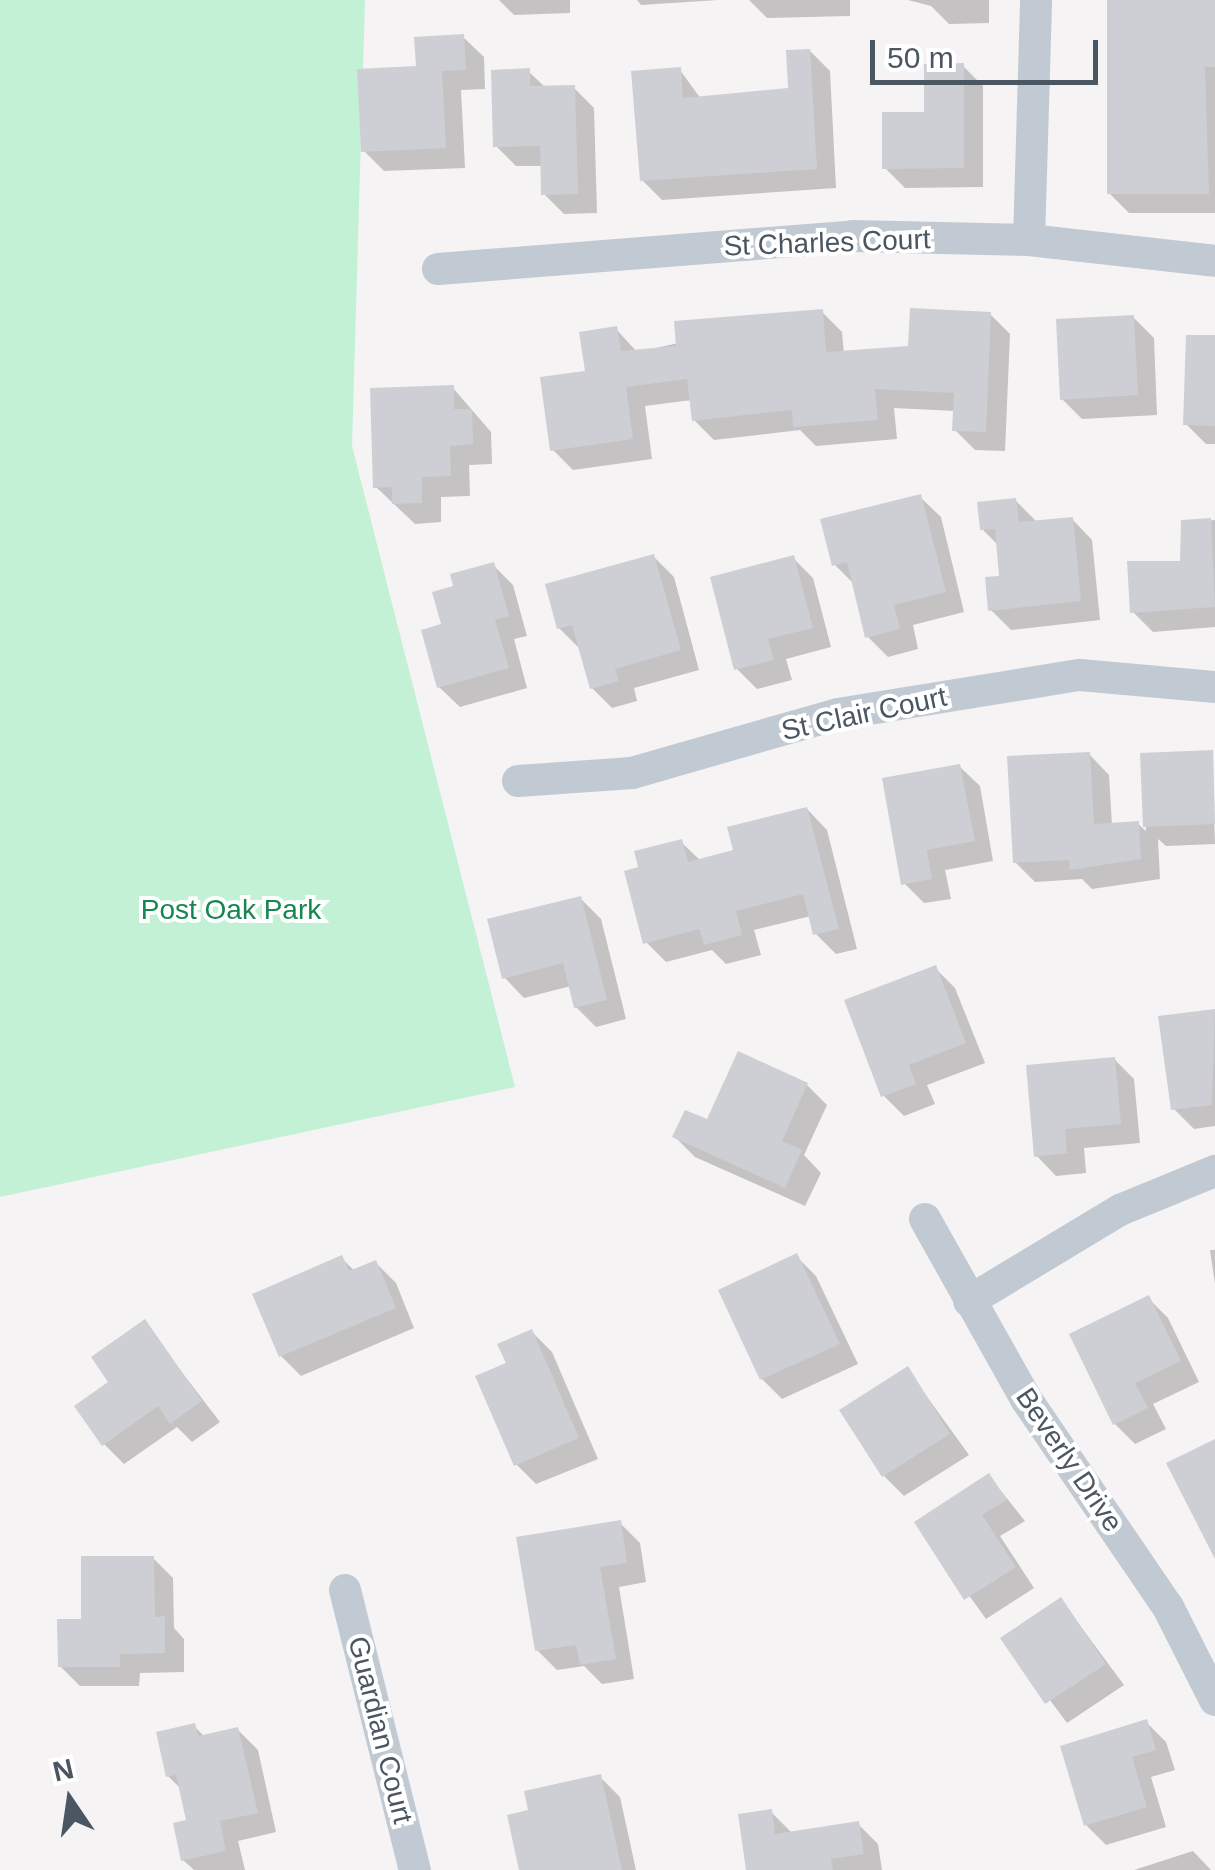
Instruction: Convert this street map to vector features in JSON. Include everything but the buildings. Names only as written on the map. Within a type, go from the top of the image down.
[{"type":"street","points":[[1029,240],[1036,0]]},
{"type":"street","name":"St Charles Court","points":[[438,269],[853,236],[1029,240],[1215,261]]},
{"type":"street","name":"St Clair Court","points":[[518,781],[632,773],[838,714],[1080,675],[1215,687]]},
{"type":"street","points":[[969,1301],[1120,1210],[1215,1171]]},
{"type":"street","name":"Beverly Drive","points":[[925,1218],[1026,1398],[1168,1607],[1215,1700]]},
{"type":"street","name":"Guardian Court","points":[[345,1590],[414,1870]]},
{"type":"green space","name":"Post Oak Park","points":[[0,0],[365,0],[352,446],[515,1087],[0,1197]]}]
